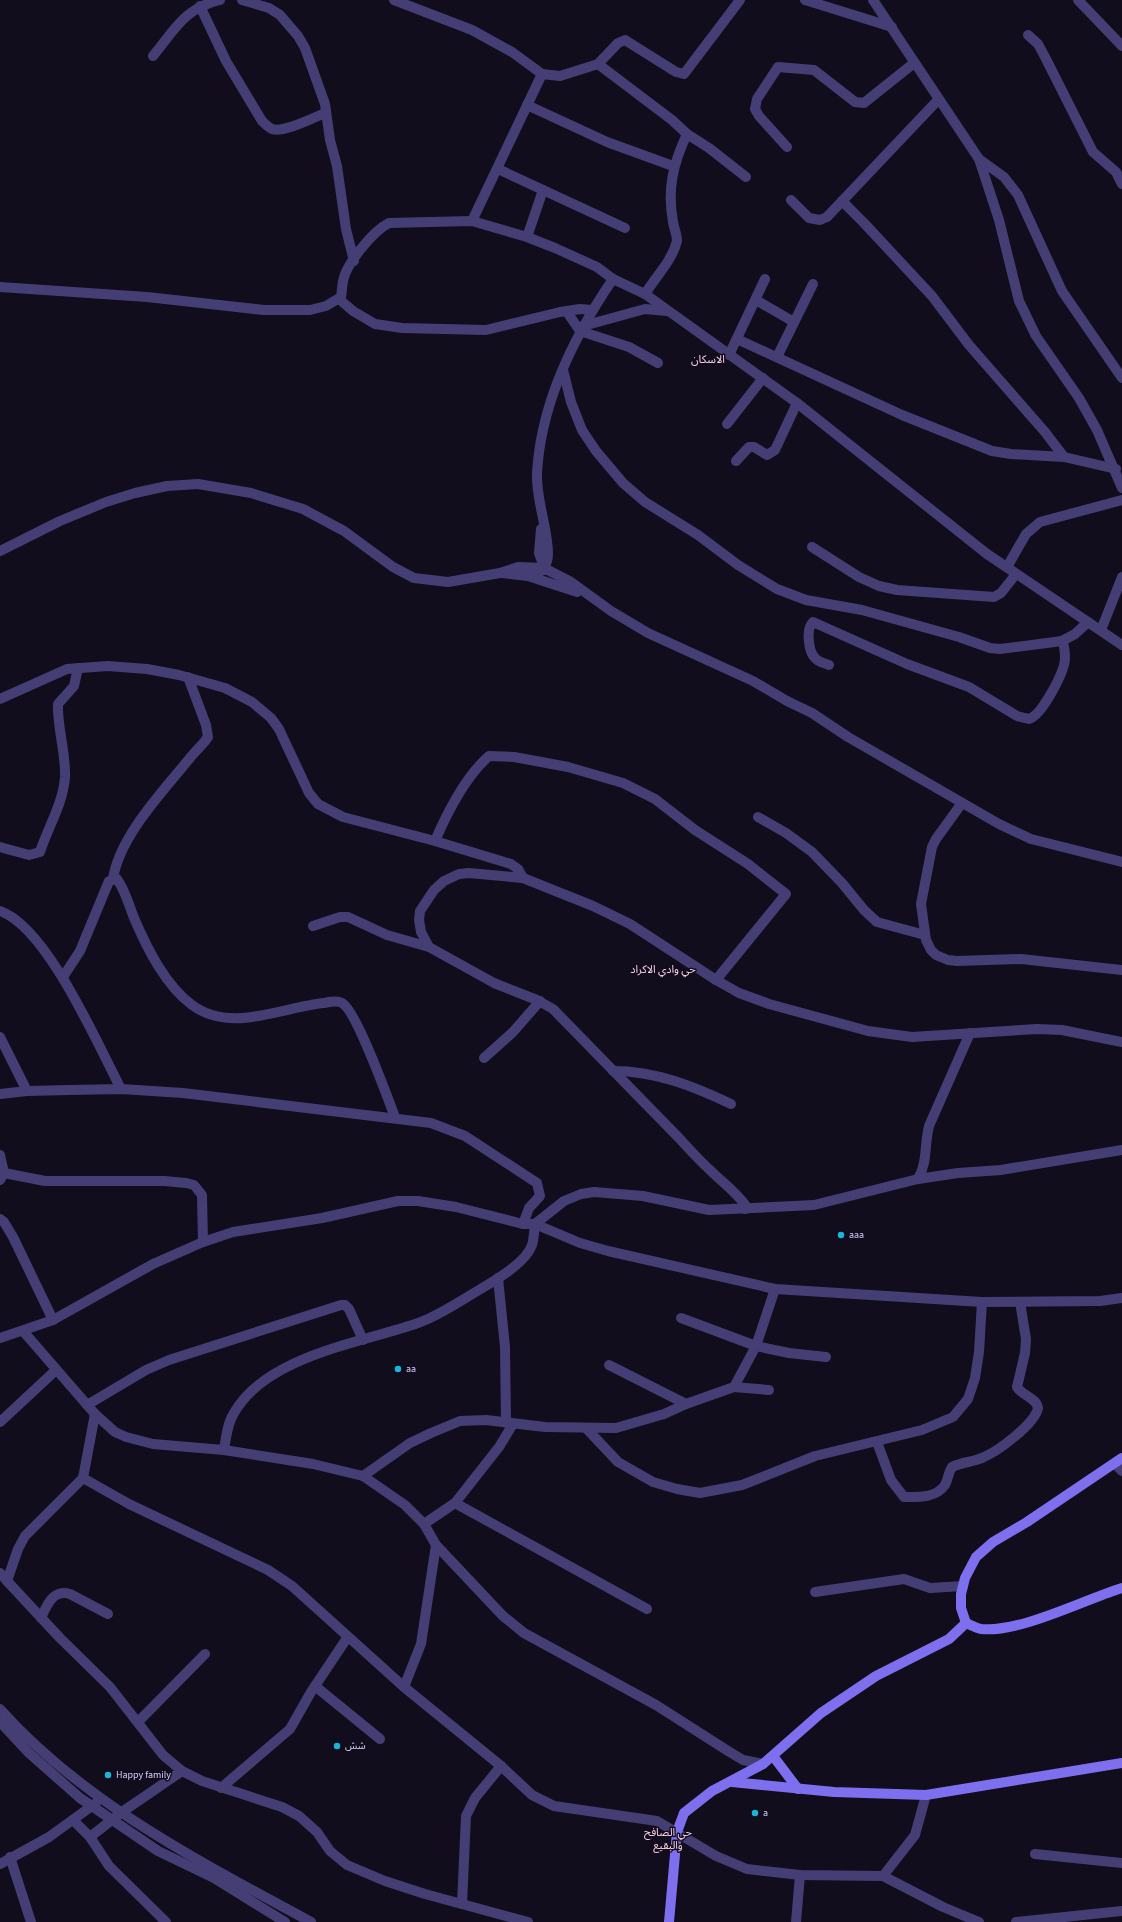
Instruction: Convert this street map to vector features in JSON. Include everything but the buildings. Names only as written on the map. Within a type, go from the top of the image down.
[{"type":"street","points":[[153,56],[182,20],[200,6],[220,0]]},
{"type":"street","points":[[242,0],[269,8],[280,15],[298,36],[313,68],[325,104],[325,113],[337,166],[346,229],[354,261]]},
{"type":"street","points":[[394,0],[472,30],[512,52],[542,74],[560,76],[587,69],[598,64],[618,43],[625,40],[676,72],[684,74],[740,0]]},
{"type":"street","points":[[805,0],[892,28]]},
{"type":"street","points":[[873,0],[938,100],[956,123],[979,159],[999,220],[1019,302],[1036,336],[1079,398],[1098,430],[1116,469],[1122,488]]},
{"type":"street","points":[[1078,0],[1122,46]]},
{"type":"street","points":[[200,6],[226,60],[262,121],[268,127],[276,129],[287,127],[325,113]]},
{"type":"street","points":[[1028,35],[1038,44],[1093,152],[1116,172],[1122,184]]},
{"type":"street","points":[[787,147],[759,116],[755,109],[757,99],[778,67],[814,70],[855,102],[864,103],[914,63]]},
{"type":"street","points":[[598,64],[672,120],[687,134],[709,148],[746,177]]},
{"type":"street","points":[[472,221],[542,74]]},
{"type":"street","points":[[791,200],[809,218],[813,220],[820,220],[827,217],[938,100]]},
{"type":"street","points":[[527,105],[607,142],[673,166]]},
{"type":"street","points":[[645,294],[654,279],[663,269],[678,241],[671,203],[673,166],[687,134]]},
{"type":"street","points":[[979,159],[1004,177],[1018,195],[1062,291],[1122,378]]},
{"type":"street","points":[[498,169],[571,201],[625,228]]},
{"type":"street","points":[[527,237],[543,190]]},
{"type":"street","points":[[842,201],[932,296],[972,349],[1045,432],[1064,457]]},
{"type":"street","points":[[0,287],[116,294],[264,310],[310,310],[326,306],[341,297],[343,280],[354,261],[368,240],[381,227],[389,223],[472,221],[527,237],[597,267],[613,279],[645,294],[797,403],[963,536],[1016,574],[1122,645]]},
{"type":"street","points":[[528,576],[544,568],[548,554],[537,487],[539,454],[550,404],[581,328],[613,279]]},
{"type":"street","points":[[729,355],[756,300],[764,279]]},
{"type":"street","points":[[777,358],[813,284]]},
{"type":"street","points":[[339,299],[353,311],[375,324],[402,328],[486,330],[580,309],[592,310]]},
{"type":"street","points":[[756,300],[794,322]]},
{"type":"street","points":[[581,328],[646,309],[668,311]]},
{"type":"street","points":[[567,312],[581,328],[629,347],[658,363]]},
{"type":"street","points":[[737,338],[777,358],[902,415],[992,451],[1007,454],[1064,457],[1116,469]]},
{"type":"street","points":[[563,370],[570,402],[582,430],[596,451],[623,483],[645,502],[698,535],[738,565],[791,596],[880,615],[990,648],[1013,648],[1062,641],[1075,634],[1088,622]]},
{"type":"street","points":[[727,424],[763,378]]},
{"type":"street","points":[[736,461],[748,447],[754,447],[767,455],[772,454],[797,403]]},
{"type":"street","points":[[0,551],[60,521],[113,500],[167,486],[198,484],[251,493],[303,509],[344,531],[393,567],[414,578],[448,582],[500,573],[518,567],[544,568],[571,582],[648,633],[736,672],[787,702],[812,713],[848,737],[962,803],[1031,839],[1122,862]]},
{"type":"street","points":[[1007,567],[1026,534],[1040,522],[1122,500]]},
{"type":"street","points":[[812,547],[870,584],[897,590],[994,597],[1001,593],[1016,574]]},
{"type":"street","points":[[544,568],[554,583]]},
{"type":"street","points":[[500,573],[528,576],[554,583],[590,596]]},
{"type":"street","points":[[1101,630],[1122,577]]},
{"type":"street","points":[[829,665],[816,660],[812,654],[808,632],[813,622],[907,664],[969,687],[1017,716],[1029,719],[1037,715],[1062,671],[1065,660],[1062,641]]},
{"type":"street","points":[[0,699],[67,669],[108,666],[147,669],[188,677],[236,693],[252,702],[272,718],[282,734],[309,793],[318,804],[343,817],[435,841],[511,864],[518,869],[523,878]]},
{"type":"street","points":[[0,847],[29,855],[40,852],[60,802],[64,778],[64,750],[58,716],[58,704],[74,686],[78,668]]},
{"type":"street","points":[[63,977],[87,936],[105,889],[109,882],[113,879],[118,857],[139,823],[157,798],[208,737],[206,725],[188,677]]},
{"type":"street","points":[[435,841],[447,814],[471,778],[489,756],[514,757],[568,767],[617,782],[655,799],[695,830],[748,864],[786,894],[716,980]]},
{"type":"street","points":[[962,803],[936,839],[932,847],[921,904],[925,935],[931,950],[948,960],[1020,959],[1122,970]]},
{"type":"street","points":[[758,817],[812,852],[842,883],[864,910],[877,922],[925,935]]},
{"type":"street","points":[[429,947],[421,932],[419,920],[420,911],[434,890],[444,881],[459,874],[469,873],[523,878],[593,906],[630,924],[716,980],[739,993],[769,1004],[868,1031],[912,1037],[1037,1029],[1056,1030],[1122,1042]]},
{"type":"street","points":[[113,879],[116,879],[120,885],[135,919],[165,975],[183,997],[196,1008],[215,1016],[232,1018],[262,1015],[322,1003],[341,1002],[351,1012],[356,1021],[395,1117]]},
{"type":"street","points":[[0,911],[12,916],[23,925],[63,977],[121,1089]]},
{"type":"street","points":[[313,926],[348,917],[387,935],[429,947],[501,986],[540,1001],[553,1009],[709,1170],[735,1191],[746,1206],[745,1209]]},
{"type":"street","points":[[484,1058],[513,1032],[540,1001]]},
{"type":"street","points":[[918,1178],[925,1166],[925,1142],[929,1126],[970,1033]]},
{"type":"street","points":[[0,1037],[27,1091]]},
{"type":"street","points":[[613,1071],[634,1071],[666,1077],[702,1090],[731,1104]]},
{"type":"street","points":[[0,1094],[27,1091],[121,1089],[183,1093],[395,1117],[431,1123],[465,1136],[537,1183],[540,1196],[529,1208],[523,1224]]},
{"type":"street","points":[[224,1450],[228,1429],[233,1414],[245,1398],[258,1385],[274,1374],[312,1356],[420,1323],[498,1278],[520,1261],[531,1246],[534,1224],[564,1201],[581,1194],[594,1192],[643,1196],[709,1210],[814,1205],[918,1178],[1001,1170],[1122,1150]]},
{"type":"street","points":[[0,1155],[2,1177],[45,1181],[164,1182],[190,1184],[199,1189],[202,1195],[203,1242]]},
{"type":"street","points":[[0,1338],[53,1320],[154,1264],[203,1242],[233,1232],[322,1218],[398,1201],[418,1201],[456,1207],[523,1224],[534,1224],[580,1243],[601,1249],[775,1289],[982,1302],[1100,1301],[1122,1298]]},
{"type":"street","points":[[0,1219],[4,1222],[13,1237],[53,1320]]},
{"type":"street","points":[[424,1524],[455,1503],[499,1447],[510,1424],[505,1347],[498,1278]]},
{"type":"street","points":[[734,1387],[756,1346],[775,1289]]},
{"type":"street","points":[[586,1428],[618,1462],[653,1482],[677,1490],[700,1493],[742,1485],[815,1456],[922,1430],[953,1417],[963,1407],[968,1399],[979,1352],[982,1302]]},
{"type":"street","points":[[877,1442],[891,1480],[904,1498],[927,1497],[939,1490],[945,1484],[952,1467],[984,1458],[1002,1447],[1015,1436],[1032,1418],[1038,1408],[1034,1401],[1019,1391],[1017,1387],[1025,1353],[1026,1339],[1020,1302]]},
{"type":"street","points":[[87,1405],[146,1370],[169,1360],[341,1305],[345,1305],[349,1309],[362,1340]]},
{"type":"street","points":[[680,1318],[756,1346],[789,1353],[826,1357]]},
{"type":"street","points":[[23,1331],[95,1414],[107,1426],[126,1437],[168,1446],[224,1450],[313,1464],[363,1476],[405,1505],[424,1524],[436,1545],[503,1616],[524,1633],[656,1705],[743,1760],[763,1764]]},
{"type":"street","points":[[609,1366],[686,1404]]},
{"type":"street","points":[[0,1422],[56,1370]]},
{"type":"street","points":[[363,1476],[410,1444],[431,1433],[460,1421],[472,1419],[510,1424],[616,1428],[664,1414],[686,1404],[734,1387],[769,1390]]},
{"type":"street","points":[[7,1581],[18,1549],[25,1536],[83,1478],[95,1414]]},
{"type":"street","points":[[1120,1464],[993,1542],[976,1557],[963,1586],[961,1594],[961,1608],[966,1623],[979,1629],[1009,1626],[1040,1618],[1122,1588]]},
{"type":"street","points":[[83,1478],[129,1504],[268,1570],[307,1599],[347,1638],[404,1687],[501,1766],[532,1795],[554,1806],[657,1821],[716,1856],[747,1869],[800,1875],[883,1876],[943,1907],[978,1922]]},
{"type":"street","points":[[455,1503],[647,1609]]},
{"type":"street","points":[[404,1687],[421,1644],[436,1545]]},
{"type":"street","points":[[0,1573],[41,1618],[107,1684],[163,1755],[182,1771],[221,1788],[282,1807],[299,1816],[317,1832],[330,1852],[347,1865],[385,1881],[528,1922]]},
{"type":"street","points":[[814,1592],[904,1579],[930,1588],[963,1586]]},
{"type":"street","points":[[41,1618],[52,1597],[63,1593],[70,1594],[108,1614]]},
{"type":"street","points":[[669,1922],[677,1832],[684,1813],[712,1791],[732,1782],[763,1764],[821,1713],[876,1676],[949,1639],[966,1623]]},
{"type":"street","points":[[221,1788],[284,1736],[296,1720],[315,1686],[347,1638]]},
{"type":"street","points":[[138,1722],[205,1654]]},
{"type":"street","points":[[315,1686],[380,1739]]},
{"type":"street","points":[[0,1709],[18,1728],[67,1773],[101,1798],[184,1852],[311,1922]]},
{"type":"street","points":[[0,1722],[37,1761],[80,1798],[158,1850],[214,1878],[285,1922]]},
{"type":"street","points":[[37,1761],[45,1753]]},
{"type":"street","points":[[773,1756],[798,1789]]},
{"type":"street","points":[[732,1782],[834,1792],[926,1795],[974,1789],[1122,1763]]},
{"type":"street","points":[[462,1904],[466,1816],[475,1798],[501,1766]]},
{"type":"street","points":[[90,1837],[122,1812],[182,1771]]},
{"type":"street","points":[[883,1876],[915,1835],[926,1795]]},
{"type":"street","points":[[0,1864],[10,1857],[49,1837],[101,1798]]},
{"type":"street","points":[[73,1820],[90,1837],[110,1866],[166,1922]]},
{"type":"street","points":[[1035,1854],[1122,1863]]},
{"type":"street","points":[[10,1857],[31,1922]]},
{"type":"street","points":[[796,1922],[800,1875]]},
{"type":"street","points":[[1016,1922],[1122,1912]]},
{"type":"place","name":"aaa","points":[[841,1235]]},
{"type":"place","name":"aa","points":[[398,1369]]},
{"type":"place","name":"شش","points":[[337,1746]]},
{"type":"place","name":"Happy family","points":[[108,1775]]},
{"type":"place","name":"a","points":[[755,1813]]},
{"type":"district","name":"الاسكان","points":[[708,359]]},
{"type":"district","name":"حي وادي الاكراد","points":[[663,969]]},
{"type":"district","name":"حي الصافح والبقيع","points":[[668,1838]]}]
